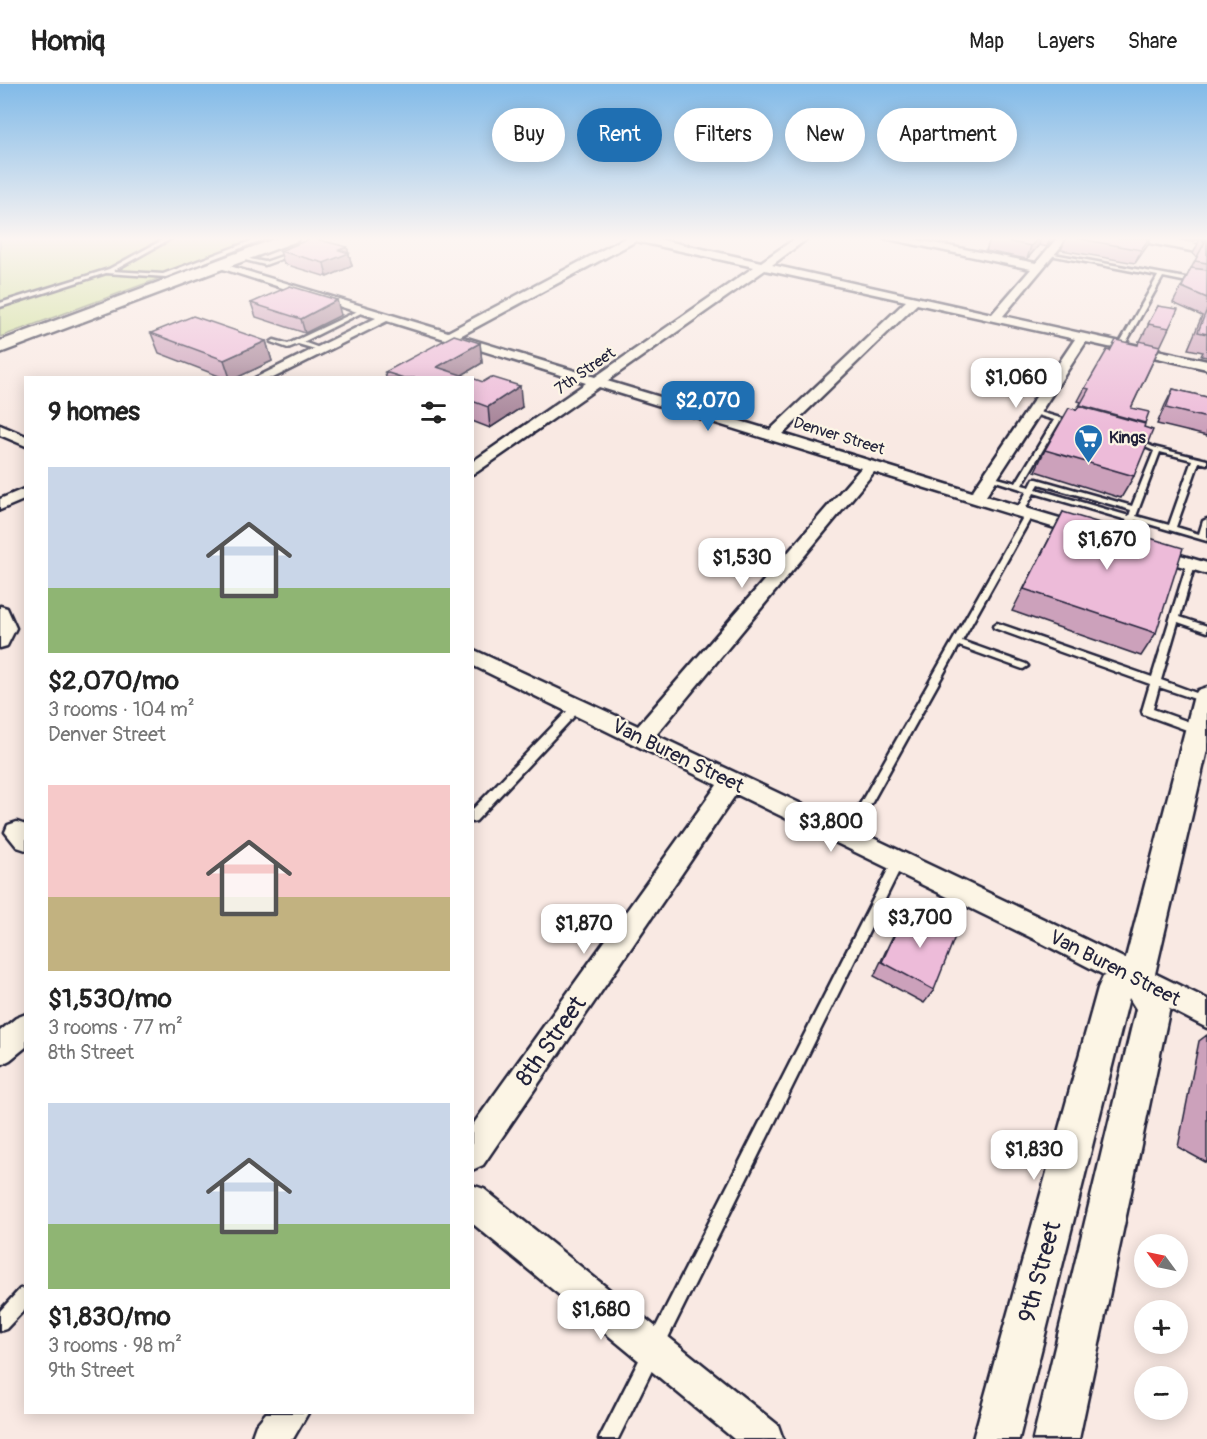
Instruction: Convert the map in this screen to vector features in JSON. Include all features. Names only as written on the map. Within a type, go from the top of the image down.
[{"type":"main road","points":[[0,347],[124,301]]},
{"type":"street","name":"Denver Street","points":[[335,301],[1207,569]]},
{"type":"street","points":[[450,336],[515,301]]},
{"type":"street","name":"7th Street","points":[[474,468],[716,301]]},
{"type":"street","points":[[773,435],[913,301]]},
{"type":"street","points":[[920,301],[1207,366]]},
{"type":"street","points":[[995,318],[1009,301]]},
{"type":"street","points":[[266,376],[387,317]]},
{"type":"street","points":[[977,497],[1082,338]]},
{"type":"street","points":[[0,429],[24,441]]},
{"type":"street","points":[[641,738],[871,465]]},
{"type":"street","points":[[0,505],[24,494]]},
{"type":"street","points":[[0,612],[6,628],[0,641]]},
{"type":"street","name":"Van Buren Street","points":[[474,657],[898,861],[1207,1014]]},
{"type":"street","points":[[1056,1439],[1153,1007],[1137,980],[1207,698]]},
{"type":"street","name":"8th Street","points":[[474,1151],[732,782]]},
{"type":"street","name":"9th Street","points":[[996,1439],[1115,988],[1137,980]]},
{"type":"street","points":[[0,1050],[24,1030]]},
{"type":"street","points":[[474,1204],[764,1439]]},
{"type":"street","points":[[270,1439],[288,1414]]},
{"type":"lane","points":[[1121,346],[1147,301]]},
{"type":"lane","points":[[274,342],[288,346],[364,310]]},
{"type":"lane","points":[[298,342],[320,350]]},
{"type":"lane","points":[[1033,412],[1080,425]]},
{"type":"lane","points":[[1018,486],[1058,419]]},
{"type":"lane","points":[[1131,439],[1158,450],[1207,462]]},
{"type":"lane","points":[[1112,540],[1133,515],[1158,450]]},
{"type":"lane","points":[[1172,528],[1196,459]]},
{"type":"lane","points":[[990,478],[1133,515],[1205,538],[1207,521]]},
{"type":"lane","points":[[847,837],[957,642],[1025,512],[1032,490]]},
{"type":"lane","points":[[1191,564],[1147,711],[1199,730]]},
{"type":"lane","points":[[1175,618],[1207,629]]},
{"type":"lane","points":[[997,626],[1207,698]]},
{"type":"lane","points":[[957,642],[1023,666]]},
{"type":"lane","points":[[474,816],[577,707]]},
{"type":"lane","points":[[608,1439],[898,861]]},
{"type":"lane","points":[[0,1323],[24,1297]]},
{"type":"green space","points":[[0,301],[97,301],[0,337]]},
{"type":"building","points":[[255,301],[335,301],[301,319],[251,303]]},
{"type":"building","points":[[1158,306],[1178,309],[1169,328],[1148,324]]},
{"type":"building","points":[[1207,309],[1207,334],[1198,332]]},
{"type":"building","points":[[193,316],[266,341],[224,360],[151,333]]},
{"type":"building","points":[[454,335],[480,343],[437,367],[465,376],[398,376],[385,372]]},
{"type":"building","points":[[1116,340],[1138,345],[1139,341],[1160,346],[1131,408],[1149,412],[1145,423],[1080,405],[1089,389],[1085,388],[1107,350],[1110,351]]},
{"type":"building","points":[[491,377],[520,386],[488,407],[474,402],[474,379],[483,382]]},
{"type":"building","points":[[1173,389],[1207,397],[1207,418],[1166,408]]},
{"type":"building","points":[[1079,406],[1145,424],[1144,427],[1153,430],[1134,476],[1045,450],[1069,408],[1076,410]]},
{"type":"building","points":[[1063,512],[1183,548],[1156,633],[1024,589]]},
{"type":"building","points":[[906,910],[956,934],[934,990],[882,962]]},
{"type":"place","name":"Kings","points":[[1088,464]]}]
